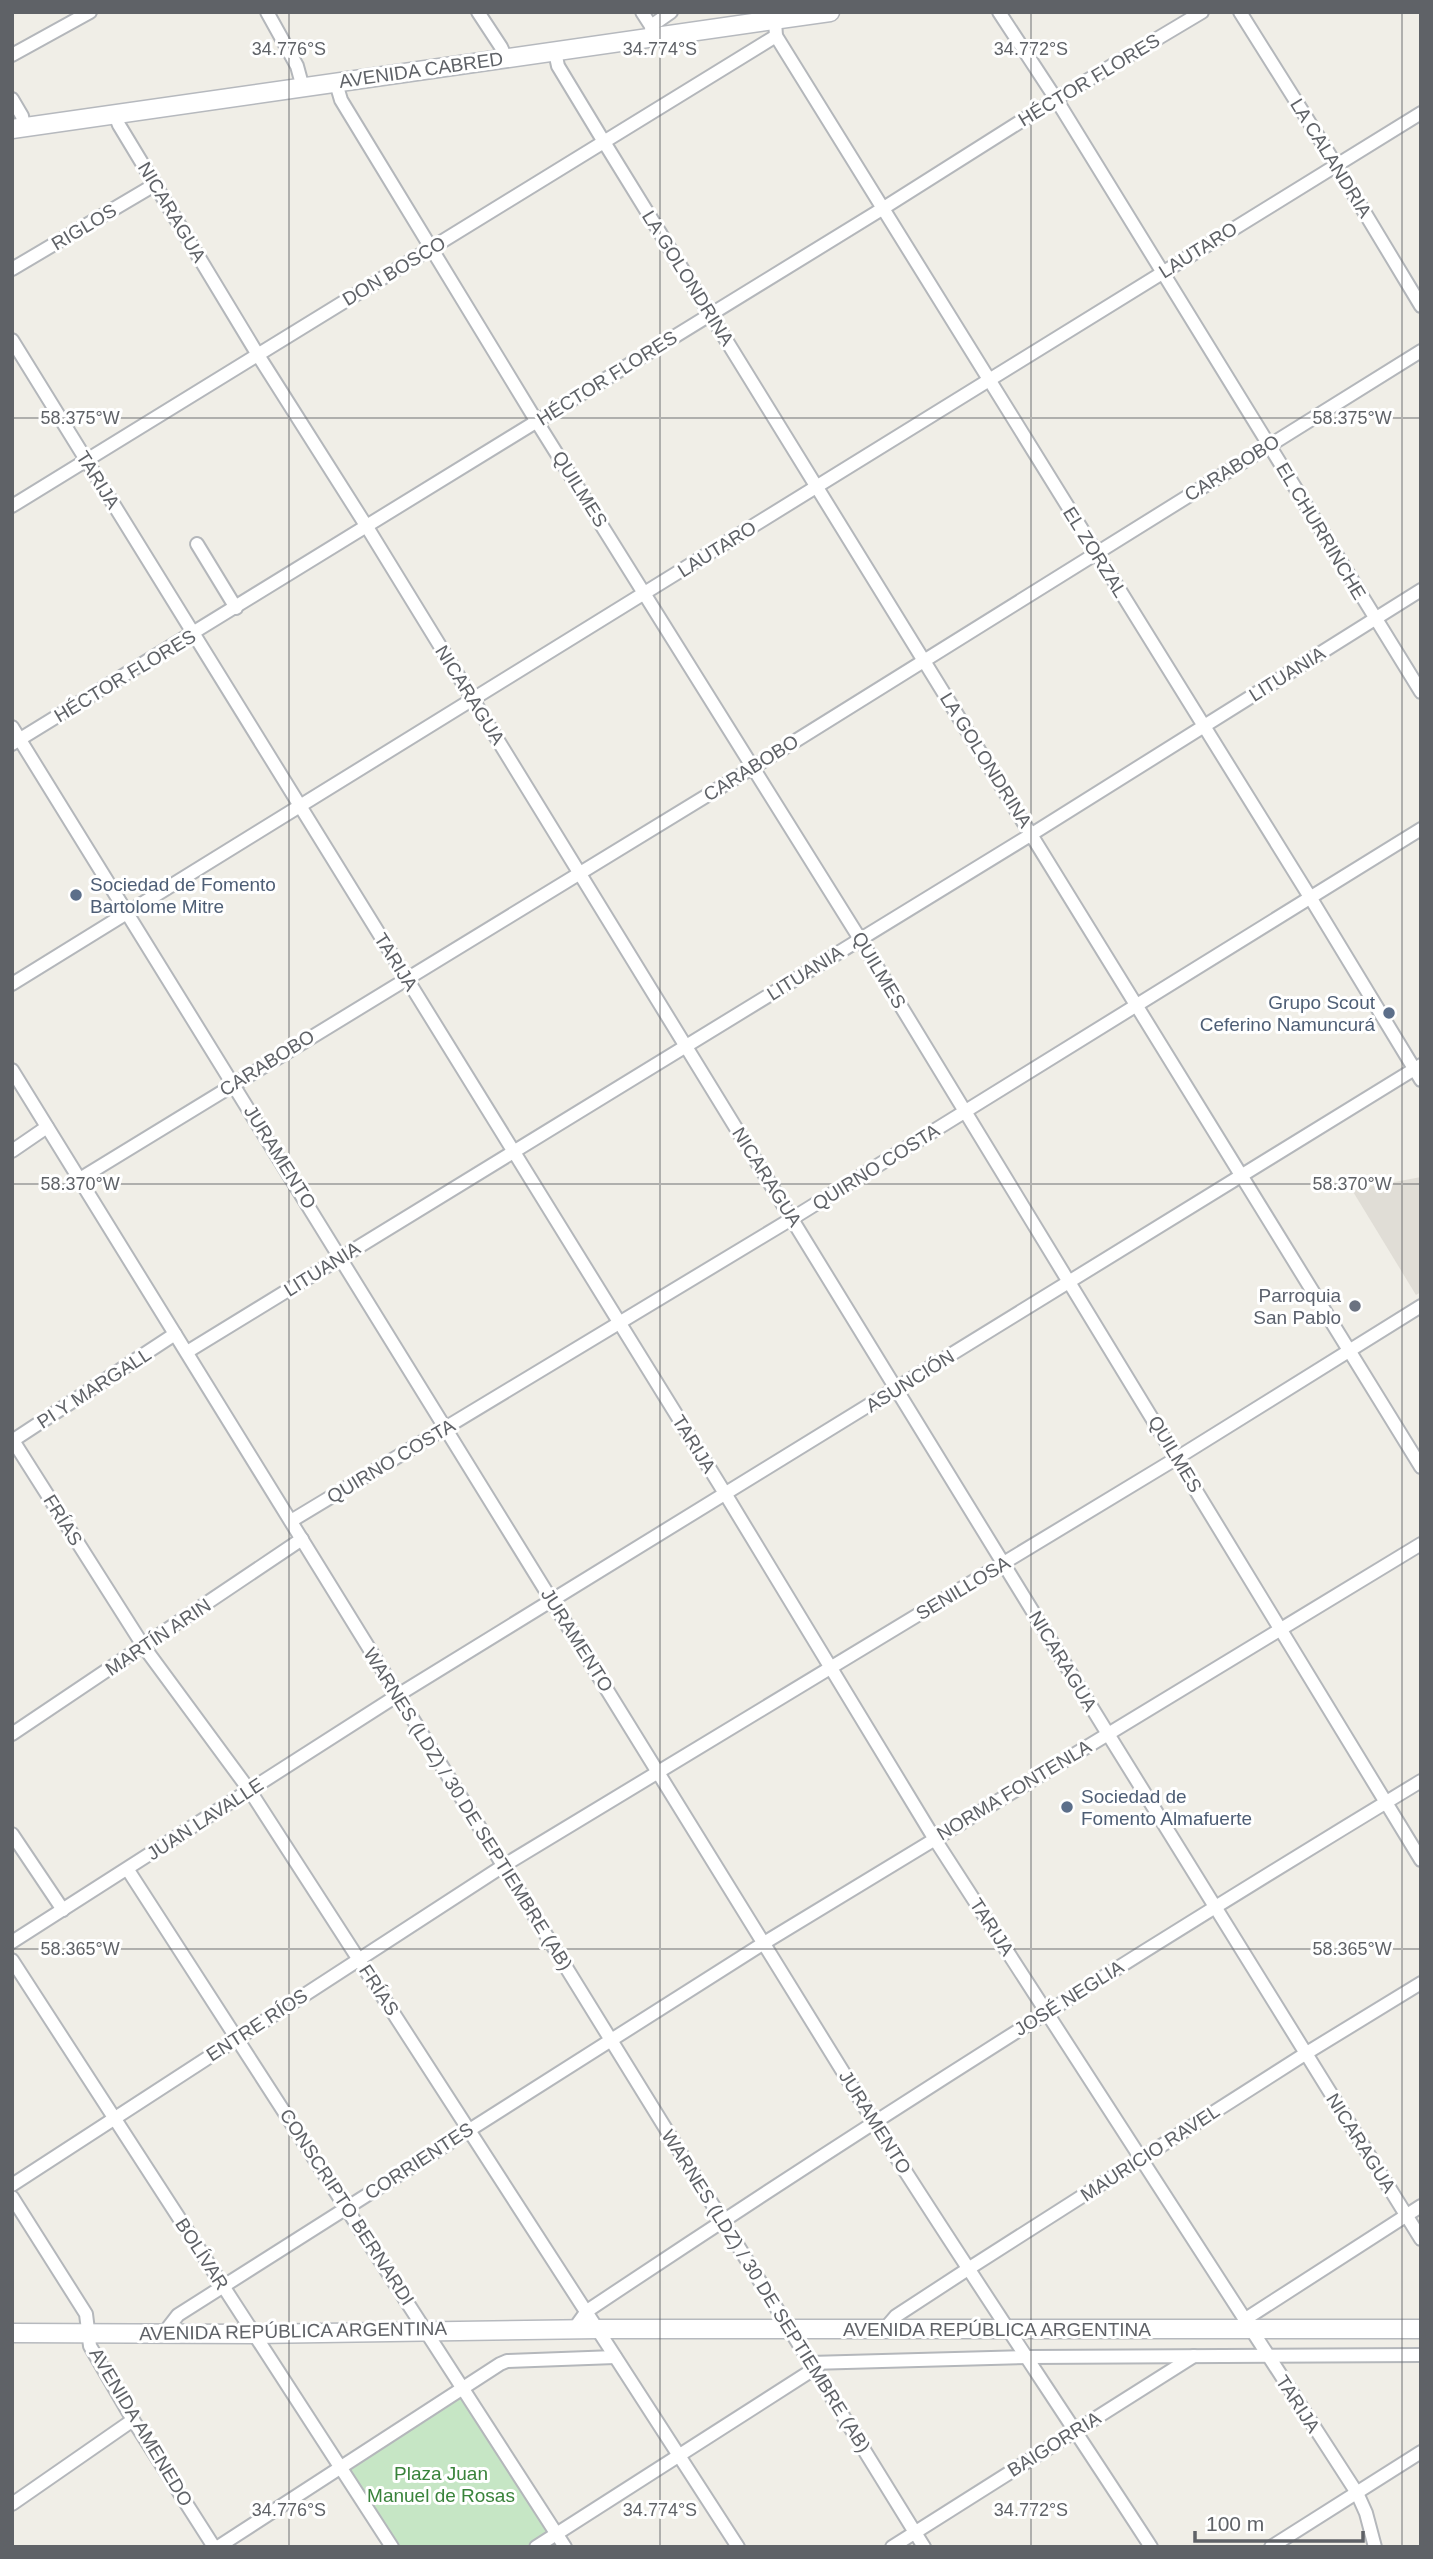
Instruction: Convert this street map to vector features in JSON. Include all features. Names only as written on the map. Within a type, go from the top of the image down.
[{"type":"main road","name":"AVENIDA CABRED","points":[[18,128],[555,52],[651,32],[776,29],[829,12]]},
{"type":"main road","name":"AVENIDA REPÚBLICA ARGENTINA","points":[[12,2333],[884,2330],[1247,2325],[1421,2329]]},
{"type":"street","points":[[12,55],[90,12]]},
{"type":"street","points":[[267,12],[297,66],[303,88]]},
{"type":"street","points":[[478,12],[506,58]]},
{"type":"street","points":[[642,12],[651,32],[671,12]]},
{"type":"street","name":"EL CHURRINCHE","points":[[999,12],[1056,99],[1421,692]]},
{"type":"street","name":"HÉCTOR FLORES","points":[[16,742],[883,209],[1056,99],[1202,12]]},
{"type":"street","name":"LA CALANDRIA","points":[[1240,12],[1421,306]]},
{"type":"street","name":"DON BOSCO","points":[[12,506],[604,142],[776,29]]},
{"type":"street","name":"EL ZORZAL","points":[[776,29],[883,209],[1095,553],[1419,1072]]},
{"type":"street","name":"LA GOLONDRINA","points":[[555,52],[558,66],[604,142],[1421,1467]]},
{"type":"street","name":"QUILMES","points":[[336,83],[341,100],[537,422],[860,939],[1421,1860]]},
{"type":"street","points":[[12,99],[22,116],[18,128]]},
{"type":"street","name":"LAUTARO","points":[[12,984],[1421,113]]},
{"type":"street","name":"NICARAGUA","points":[[115,115],[258,355],[367,527],[1214,1907],[1421,2239]]},
{"type":"street","name":"RIGLOS","points":[[12,270],[156,184]]},
{"type":"street","name":"TARIJA","points":[[12,340],[832,1667],[934,1838],[1357,2493],[1366,2513],[1375,2547]]},
{"type":"street","name":"CARABOBO","points":[[78,1180],[752,768],[1421,351]]},
{"type":"street","points":[[197,544],[236,608]]},
{"type":"street","name":"LITUANIA","points":[[187,1352],[1032,834],[1421,590]]},
{"type":"street","name":"JURAMENTO","points":[[12,727],[16,742],[128,913],[342,1256],[875,2123],[1151,2547]]},
{"type":"street","name":"QUIRNO COSTA","points":[[291,1521],[793,1218],[1421,829]]},
{"type":"street","name":"WARNES (LDZ) / 30 DE SEPTIEMBRE (AB)","points":[[12,1070],[924,2547]]},
{"type":"street","name":"ASUNCIÓN","points":[[398,1695],[1242,1177],[1419,1072]]},
{"type":"street","points":[[12,1151],[47,1128]]},
{"type":"street","name":"SENILLOSA","points":[[503,1866],[1177,1458],[1421,1306]]},
{"type":"street","name":"PI Y MARGALL","points":[[13,1440],[175,1334]]},
{"type":"street","name":"FRÍAS","points":[[13,1440],[144,1647],[250,1791],[738,2547]]},
{"type":"street","name":"MARTÍN ARIN","points":[[12,1734],[302,1539]]},
{"type":"street","name":"NORMA FONTENLA","points":[[610,2040],[934,1838],[1421,1544]]},
{"type":"street","name":"JUAN LAVALLE","points":[[12,1942],[398,1695]]},
{"type":"street","name":"JOSÉ NEGLIA","points":[[587,2311],[1046,2012],[1421,1781]]},
{"type":"street","points":[[12,1834],[63,1910]]},
{"type":"street","name":"ENTRE RÍOS","points":[[12,2185],[503,1866]]},
{"type":"street","name":"CONSCRIPTO BERNARDI","points":[[128,1870],[565,2547]]},
{"type":"street","name":"BOLÍVAR","points":[[12,1961],[392,2547]]},
{"type":"street","name":"MAURICIO RAVEL","points":[[884,2330],[896,2316],[968,2269],[1421,1983]]},
{"type":"street","name":"CORRIENTES","points":[[164,2333],[178,2315],[610,2040]]},
{"type":"street","name":"AVENIDA AMENEDO","points":[[12,2197],[86,2315],[90,2346],[133,2420],[216,2547]]},
{"type":"street","points":[[1247,2325],[1421,2206]]},
{"type":"street","points":[[574,2329],[587,2311]]},
{"type":"street","name":"AVENIDA REPÚBLICA ARGENTINA","points":[[812,2366],[1028,2357],[1421,2355]]},
{"type":"street","name":"BAIGORRIA","points":[[892,2547],[1194,2356]]},
{"type":"street","points":[[216,2547],[507,2361],[615,2357]]},
{"type":"street","points":[[536,2547],[812,2366]]},
{"type":"street","points":[[12,2504],[133,2420]]},
{"type":"street","points":[[1271,2547],[1421,2452]]},
{"type":"shaded area","points":[[1421,1177],[1421,1292],[1416,1295],[1352,1190]]},
{"type":"green space","name":"Plaza Juan Manuel de Rosas","points":[[460,2397],[547,2532],[525,2547],[398,2547],[348,2470]]},
{"type":"place","name":"Sociedad de Fomento Bartolome Mitre","points":[[76,895]]},
{"type":"place","name":"Grupo Scout Ceferino Namuncurá","points":[[1389,1013]]},
{"type":"place","name":"Parroquia San Pablo","points":[[1355,1306]]},
{"type":"place","name":"Sociedad de Fomento Almafuerte","points":[[1067,1807]]}]
